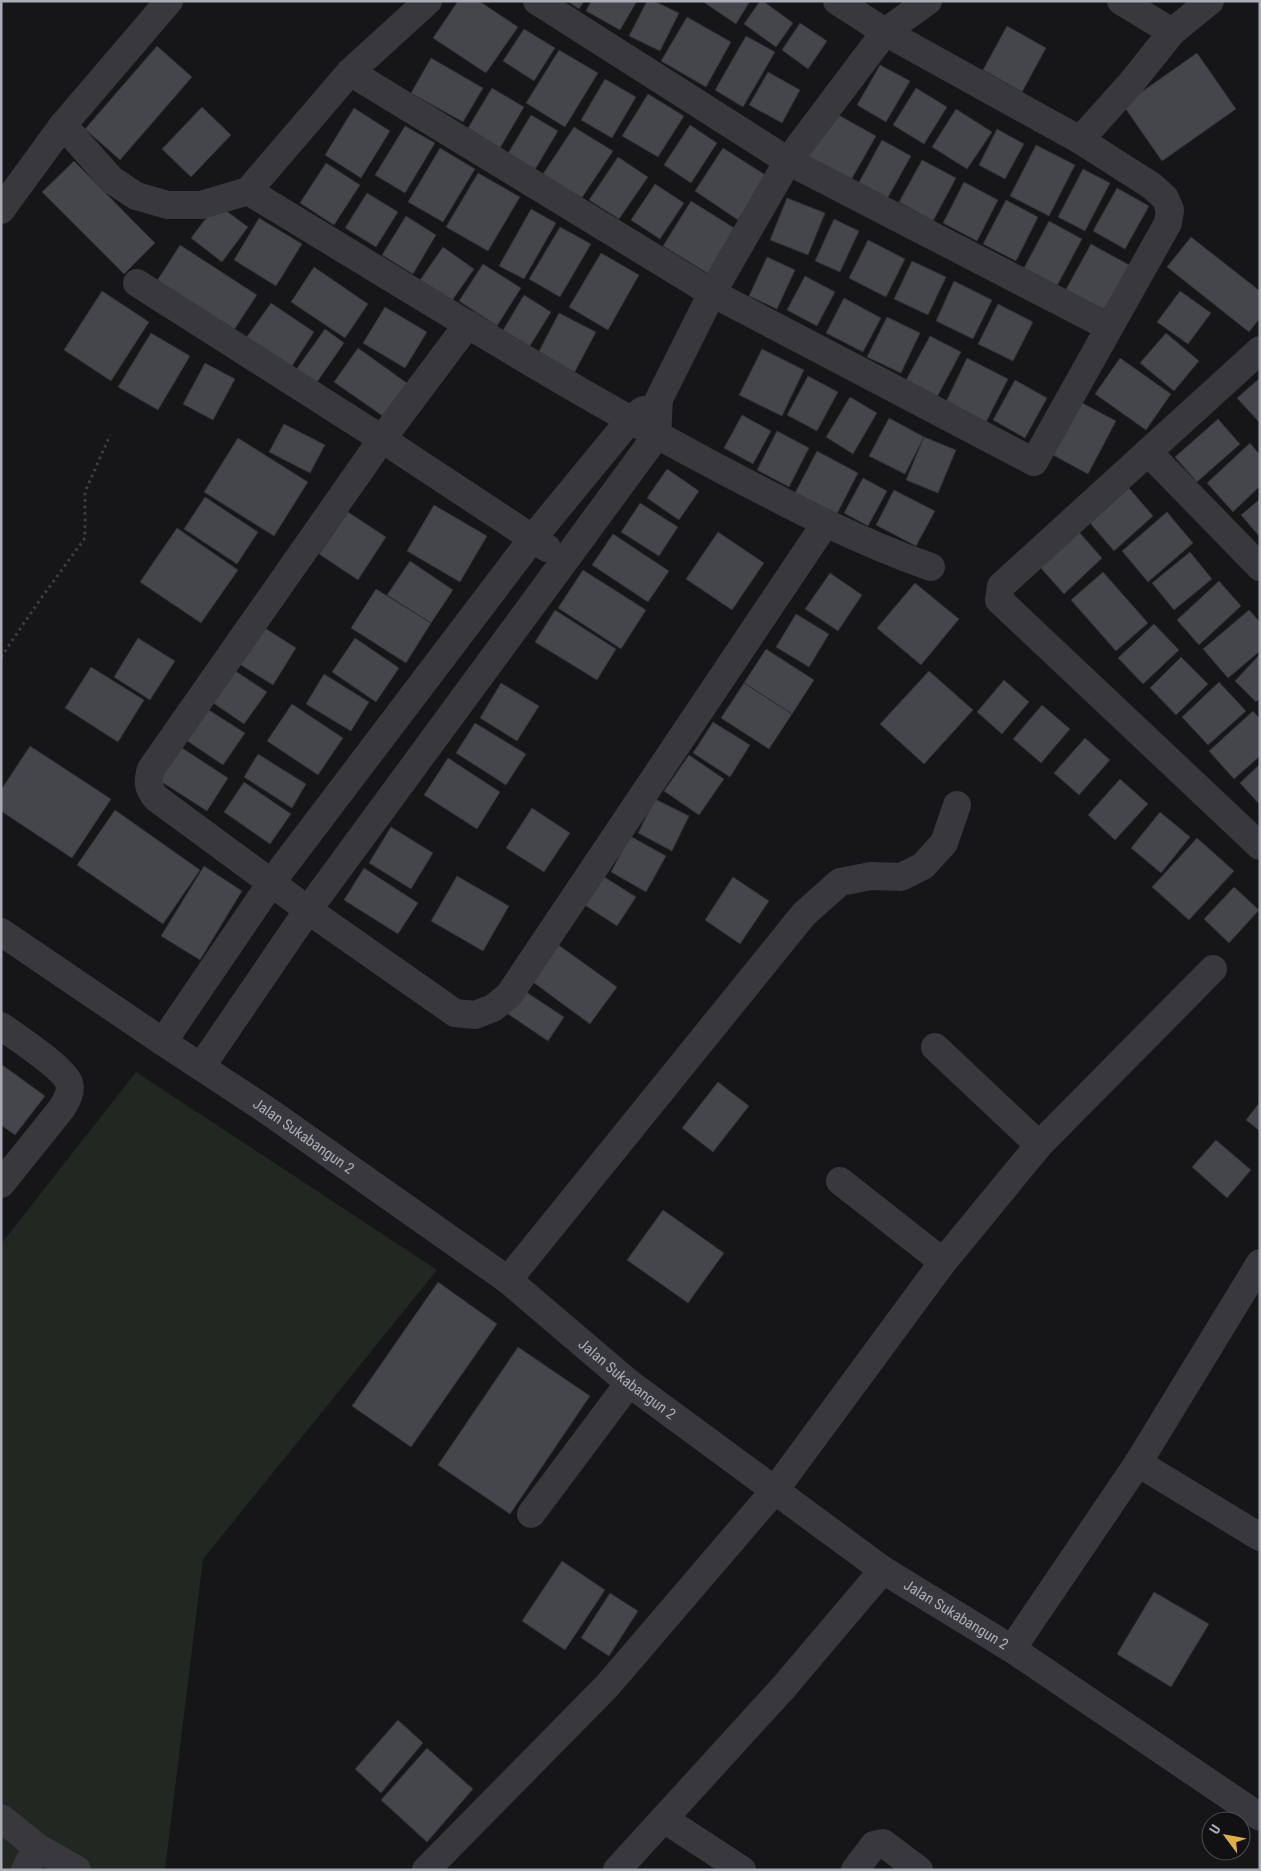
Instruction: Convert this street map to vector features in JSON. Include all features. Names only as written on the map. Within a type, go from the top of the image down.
[{"type":"street","points":[[1,210],[63,125],[169,1]]},
{"type":"street","points":[[63,125],[112,180],[136,196],[168,205],[202,205],[248,191],[350,72],[428,1]]},
{"type":"street","points":[[537,1],[788,161],[1109,327]]},
{"type":"street","points":[[350,72],[712,293],[1034,462],[1168,223],[1170,210],[1165,198],[1152,186],[1080,140],[885,32],[837,1]]},
{"type":"street","points":[[201,1067],[308,910],[657,435],[659,399],[712,293],[788,161],[885,32],[928,1]]},
{"type":"street","points":[[1121,1],[1172,32]]},
{"type":"street","points":[[1080,140],[1132,82],[1172,32],[1210,1]]},
{"type":"street","points":[[248,191],[629,421],[825,524],[889,552],[932,567]]},
{"type":"street","points":[[137,282],[565,559]]},
{"type":"street","points":[[468,324],[382,439],[151,769],[148,780],[149,790],[156,798],[308,910],[455,1013],[475,1016],[493,1008],[509,995],[825,524]]},
{"type":"street","points":[[1260,350],[1001,586],[999,600],[1260,846]]},
{"type":"street","points":[[163,1042],[271,883],[532,539],[629,421],[659,399]]},
{"type":"street","points":[[1148,452],[1260,567]]},
{"type":"street","points":[[508,1280],[804,914],[840,882],[871,876],[901,876],[923,866],[944,843],[957,805]]},
{"type":"street","name":"Jalan Sukabangun 2","points":[[1,932],[268,1111],[508,1280],[629,1383],[883,1570],[1012,1649],[1260,1817]]},
{"type":"street","points":[[426,1870],[608,1685],[775,1490],[943,1262],[1039,1146],[1213,969]]},
{"type":"street","points":[[1,1026],[62,1072],[69,1084],[69,1095],[62,1108],[1,1184]]},
{"type":"street","points":[[935,1047],[1039,1146]]},
{"type":"street","points":[[840,1181],[943,1262]]},
{"type":"street","points":[[1012,1649],[1138,1463],[1260,1263]]},
{"type":"street","points":[[531,1514],[629,1383]]},
{"type":"street","points":[[1138,1463],[1260,1537]]},
{"type":"street","points":[[617,1870],[783,1688],[883,1570]]},
{"type":"street","points":[[1,1818],[31,1859],[77,1870]]},
{"type":"street","points":[[664,1819],[742,1870]]},
{"type":"street","points":[[855,1870],[874,1845],[883,1842],[919,1870]]},
{"type":"path","points":[[1,657],[85,538],[85,492],[110,435]]},
{"type":"shaded area","points":[[136,1072],[437,1270],[203,1559],[165,1870],[6,1870],[1,1868],[1,1244]]},
{"type":"building","points":[[458,1],[479,1],[518,27],[486,73],[433,38]]},
{"type":"building","points":[[567,1],[584,1],[579,9]]},
{"type":"building","points":[[591,1],[637,1],[620,30],[586,11]]},
{"type":"building","points":[[647,1],[654,1],[679,13],[660,51],[629,36]]},
{"type":"building","points":[[702,1],[750,1],[736,24]]},
{"type":"building","points":[[760,1],[763,1],[793,23],[776,47],[744,24]]},
{"type":"building","points":[[687,17],[731,42],[706,87],[661,61]]},
{"type":"building","points":[[800,23],[827,41],[808,69],[782,50]]},
{"type":"building","points":[[1007,26],[1046,48],[1022,92],[983,70]]},
{"type":"building","points":[[524,29],[555,48],[534,81],[503,61]]},
{"type":"building","points":[[746,36],[775,52],[743,107],[715,90]]},
{"type":"building","points":[[157,46],[192,77],[120,160],[85,129]]},
{"type":"building","points":[[559,50],[598,73],[565,127],[526,103]]},
{"type":"building","points":[[1197,53],[1236,109],[1162,161],[1123,105]]},
{"type":"building","points":[[431,58],[483,88],[463,122],[411,93]]},
{"type":"building","points":[[880,65],[910,81],[886,122],[857,105]]},
{"type":"building","points":[[768,72],[800,90],[782,123],[749,105]]},
{"type":"building","points":[[605,79],[636,97],[612,138],[581,120]]},
{"type":"building","points":[[492,88],[524,107],[500,148],[468,128]]},
{"type":"building","points":[[916,88],[947,107],[924,144],[893,125]]},
{"type":"building","points":[[648,94],[684,116],[658,157],[622,136]]},
{"type":"building","points":[[202,107],[231,135],[191,177],[162,149]]},
{"type":"building","points":[[354,108],[390,131],[361,178],[325,155]]},
{"type":"building","points":[[956,109],[992,132],[967,169],[932,147]]},
{"type":"building","points":[[833,112],[876,136],[846,189],[803,164]]},
{"type":"building","points":[[531,115],[558,131],[534,171],[507,155]]},
{"type":"building","points":[[690,125],[717,143],[691,183],[664,165]]},
{"type":"building","points":[[405,126],[435,143],[405,193],[375,175]]},
{"type":"building","points":[[574,127],[613,151],[581,199],[543,174]]},
{"type":"building","points":[[997,129],[1024,144],[1005,179],[979,165]]},
{"type":"building","points":[[882,140],[911,156],[887,199],[858,184]]},
{"type":"building","points":[[1036,145],[1075,165],[1049,216],[1010,196]]},
{"type":"building","points":[[440,148],[475,169],[443,222],[408,202]]},
{"type":"building","points":[[723,148],[767,176],[738,220],[695,191]]},
{"type":"building","points":[[618,157],[648,177],[619,219],[589,200]]},
{"type":"building","points":[[922,160],[956,178],[933,221],[899,202]]},
{"type":"building","points":[[74,161],[155,243],[124,274],[42,192]]},
{"type":"building","points":[[326,163],[360,185],[334,225],[300,203]]},
{"type":"building","points":[[1083,169],[1110,183],[1085,231],[1058,217]]},
{"type":"building","points":[[478,173],[520,197],[488,251],[446,227]]},
{"type":"building","points":[[964,182],[998,200],[977,241],[943,223]]},
{"type":"building","points":[[655,184],[684,203],[660,239],[631,220]]},
{"type":"building","points":[[1117,188],[1149,206],[1125,249],[1093,231]]},
{"type":"building","points":[[367,193],[398,212],[376,247],[345,228]]},
{"type":"building","points":[[787,198],[825,213],[808,255],[770,240]]},
{"type":"building","points":[[1006,200],[1038,217],[1016,261],[983,244]]},
{"type":"building","points":[[691,201],[739,231],[712,276],[663,246]]},
{"type":"building","points":[[217,204],[248,227],[222,262],[191,238]]},
{"type":"building","points":[[531,209],[556,223],[524,279],[499,266]]},
{"type":"building","points":[[406,216],[436,235],[413,274],[382,255]]},
{"type":"building","points":[[259,218],[302,244],[276,286],[234,260]]},
{"type":"building","points":[[834,219],[859,231],[840,272],[815,261]]},
{"type":"building","points":[[1049,221],[1082,239],[1057,286],[1024,268]]},
{"type":"building","points":[[560,227],[591,244],[560,297],[529,279]]},
{"type":"building","points":[[1191,237],[1260,291],[1260,318],[1249,332],[1167,267]]},
{"type":"building","points":[[868,240],[905,259],[886,297],[849,278]]},
{"type":"building","points":[[1091,244],[1131,266],[1105,313],[1065,291]]},
{"type":"building","points":[[180,245],[257,295],[232,333],[155,284]]},
{"type":"building","points":[[443,247],[474,269],[449,305],[418,283]]},
{"type":"building","points":[[601,253],[639,275],[608,330],[569,307]]},
{"type":"building","points":[[767,257],[795,270],[777,309],[749,296]]},
{"type":"building","points":[[912,261],[946,277],[928,315],[894,299]]},
{"type":"building","points":[[483,264],[521,288],[497,326],[459,301]]},
{"type":"building","points":[[314,267],[368,304],[345,338],[291,302]]},
{"type":"building","points":[[805,276],[835,292],[817,326],[787,310]]},
{"type":"building","points":[[954,281],[992,300],[973,339],[936,321]]},
{"type":"building","points":[[102,291],[149,322],[111,381],[64,350]]},
{"type":"building","points":[[1180,291],[1211,313],[1188,344],[1157,322]]},
{"type":"building","points":[[524,295],[551,312],[528,349],[502,332]]},
{"type":"building","points":[[844,298],[881,318],[863,352],[826,333]]},
{"type":"building","points":[[271,303],[314,332],[290,369],[246,338]]},
{"type":"building","points":[[998,304],[1033,322],[1013,361],[978,344]]},
{"type":"building","points":[[385,307],[427,332],[405,368],[363,343]]},
{"type":"building","points":[[559,313],[596,332],[573,375],[537,355]]},
{"type":"building","points":[[887,317],[920,333],[901,373],[867,357]]},
{"type":"building","points":[[325,329],[344,343],[315,385],[295,371]]},
{"type":"building","points":[[151,333],[190,356],[158,410],[118,387]]},
{"type":"building","points":[[1166,333],[1199,361],[1174,391],[1140,363]]},
{"type":"building","points":[[930,336],[961,352],[936,399],[905,382]]},
{"type":"building","points":[[358,348],[411,386],[387,419],[334,382]]},
{"type":"building","points":[[762,349],[804,370],[782,416],[739,395]]},
{"type":"building","points":[[967,358],[1008,379],[984,426],[944,406]]},
{"type":"building","points":[[1120,358],[1171,394],[1146,430],[1095,394]]},
{"type":"building","points":[[205,363],[235,379],[213,420],[183,404]]},
{"type":"building","points":[[808,376],[838,392],[817,431],[787,415]]},
{"type":"building","points":[[1260,378],[1260,423],[1237,398]]},
{"type":"building","points":[[1015,380],[1047,398],[1025,438],[993,420]]},
{"type":"building","points":[[1069,396],[1116,421],[1088,474],[1040,448]]},
{"type":"building","points":[[850,397],[877,413],[853,454],[826,437]]},
{"type":"building","points":[[742,415],[771,431],[753,464],[724,448]]},
{"type":"building","points":[[889,418],[924,437],[905,474],[869,456]]},
{"type":"building","points":[[1218,419],[1240,444],[1197,482],[1175,457]]},
{"type":"building","points":[[284,424],[325,445],[310,473],[269,452]]},
{"type":"building","points":[[777,431],[809,448],[789,487],[757,470]]},
{"type":"building","points":[[924,437],[956,450],[938,493],[906,480]]},
{"type":"building","points":[[238,438],[308,482],[274,536],[204,492]]},
{"type":"building","points":[[1250,443],[1260,455],[1260,486],[1233,512],[1207,483]]},
{"type":"building","points":[[817,451],[858,473],[837,514],[795,493]]},
{"type":"building","points":[[667,469],[699,491],[679,520],[647,498]]},
{"type":"building","points":[[863,478],[887,491],[868,526],[844,513]]},
{"type":"building","points":[[1129,488],[1153,516],[1114,551],[1090,523]]},
{"type":"building","points":[[894,490],[935,511],[916,546],[876,525]]},
{"type":"building","points":[[205,497],[258,532],[237,564],[184,529]]},
{"type":"building","points":[[1260,499],[1260,537],[1241,515]]},
{"type":"building","points":[[640,503],[678,527],[659,556],[621,532]]},
{"type":"building","points":[[434,505],[487,536],[460,582],[407,551]]},
{"type":"building","points":[[348,512],[386,537],[358,580],[319,554]]},
{"type":"building","points":[[1167,512],[1193,543],[1148,582],[1122,551]]},
{"type":"building","points":[[177,528],[238,570],[201,623],[140,582]]},
{"type":"building","points":[[718,532],[764,563],[732,610],[686,579]]},
{"type":"building","points":[[1079,532],[1102,558],[1064,594],[1040,567]]},
{"type":"building","points":[[613,534],[669,571],[648,602],[592,565]]},
{"type":"building","points":[[1190,552],[1212,579],[1174,610],[1152,583]]},
{"type":"building","points":[[410,561],[453,590],[431,623],[387,595]]},
{"type":"building","points":[[583,570],[646,610],[621,649],[558,608]]},
{"type":"building","points":[[1103,572],[1148,623],[1116,651],[1071,600]]},
{"type":"building","points":[[830,573],[862,595],[838,631],[805,609]]},
{"type":"building","points":[[1219,581],[1241,606],[1199,645],[1177,620]]},
{"type":"building","points":[[915,583],[959,619],[921,665],[877,628]]},
{"type":"building","points":[[376,589],[431,623],[406,663],[351,628]]},
{"type":"building","points":[[555,610],[616,649],[597,680],[535,642]]},
{"type":"building","points":[[1249,610],[1260,622],[1260,651],[1228,678],[1203,649]]},
{"type":"building","points":[[796,614],[829,634],[809,667],[776,647]]},
{"type":"building","points":[[257,623],[296,648],[273,685],[233,660]]},
{"type":"building","points":[[1154,624],[1179,650],[1143,684],[1118,658]]},
{"type":"building","points":[[138,638],[175,661],[150,700],[114,677]]},
{"type":"building","points":[[355,638],[399,668],[376,702],[332,672]]},
{"type":"building","points":[[766,649],[814,680],[792,714],[744,683]]},
{"type":"building","points":[[1260,654],[1260,698],[1256,702],[1235,681]]},
{"type":"building","points":[[1181,657],[1208,684],[1176,715],[1150,688]]},
{"type":"building","points":[[228,666],[267,692],[244,724],[206,698]]},
{"type":"building","points":[[91,667],[144,700],[118,742],[65,708]]},
{"type":"building","points":[[929,671],[973,710],[924,764],[880,724]]},
{"type":"building","points":[[324,674],[369,702],[351,731],[306,704]]},
{"type":"building","points":[[1004,680],[1029,702],[1002,734],[977,712]]},
{"type":"building","points":[[1219,682],[1246,711],[1208,745],[1182,717]]},
{"type":"building","points":[[501,683],[539,706],[517,741],[480,718]]},
{"type":"building","points":[[744,683],[792,714],[769,749],[721,718]]},
{"type":"building","points":[[292,704],[343,738],[318,775],[267,741]]},
{"type":"building","points":[[201,705],[245,733],[223,765],[180,736]]},
{"type":"building","points":[[1042,705],[1070,729],[1041,763],[1013,739]]},
{"type":"building","points":[[1253,711],[1260,719],[1260,756],[1234,779],[1209,751]]},
{"type":"building","points":[[713,722],[750,745],[730,777],[693,753]]},
{"type":"building","points":[[475,723],[526,754],[506,785],[456,753]]},
{"type":"building","points":[[1085,738],[1110,760],[1079,795],[1054,773]]},
{"type":"building","points":[[173,742],[228,778],[207,811],[151,775]]},
{"type":"building","points":[[30,746],[111,799],[72,858],[1,811],[1,790]]},
{"type":"building","points":[[258,754],[306,784],[292,808],[244,777]]},
{"type":"building","points":[[689,755],[724,779],[699,815],[664,791]]},
{"type":"building","points":[[448,758],[500,792],[477,829],[424,795]]},
{"type":"building","points":[[1260,764],[1260,805],[1240,783]]},
{"type":"building","points":[[1120,779],[1148,804],[1115,840],[1088,815]]},
{"type":"building","points":[[244,782],[291,814],[270,844],[224,812]]},
{"type":"building","points":[[655,799],[689,816],[672,851],[638,833]]},
{"type":"building","points":[[532,808],[570,833],[544,872],[506,848]]},
{"type":"building","points":[[115,810],[200,870],[163,924],[77,865]]},
{"type":"building","points":[[1160,812],[1190,837],[1161,873],[1131,848]]},
{"type":"building","points":[[391,827],[433,853],[411,889],[369,863]]},
{"type":"building","points":[[630,836],[666,856],[646,892],[611,872]]},
{"type":"building","points":[[1197,838],[1234,871],[1189,920],[1152,887]]},
{"type":"building","points":[[204,866],[242,891],[200,960],[161,936]]},
{"type":"building","points":[[364,868],[418,903],[398,934],[344,900]]},
{"type":"building","points":[[598,873],[636,897],[617,926],[580,902]]},
{"type":"building","points":[[457,876],[509,906],[483,951],[431,921]]},
{"type":"building","points":[[733,877],[769,901],[740,944],[705,920]]},
{"type":"building","points":[[1234,887],[1259,910],[1229,943],[1204,919]]},
{"type":"building","points":[[553,941],[617,987],[590,1024],[526,977]]},
{"type":"building","points":[[517,986],[564,1017],[548,1041],[502,1010]]},
{"type":"building","points":[[1,1064],[45,1096],[15,1135],[1,1125]]},
{"type":"building","points":[[718,1082],[749,1106],[713,1152],[682,1128]]},
{"type":"building","points":[[1260,1102],[1260,1131],[1246,1120]]},
{"type":"building","points":[[1216,1140],[1251,1170],[1227,1198],[1192,1167]]},
{"type":"building","points":[[663,1210],[724,1253],[688,1303],[627,1260]]},
{"type":"building","points":[[438,1282],[497,1324],[411,1447],[352,1406]]},
{"type":"building","points":[[518,1347],[590,1396],[510,1514],[438,1465]]},
{"type":"building","points":[[562,1561],[605,1590],[565,1650],[522,1621]]},
{"type":"building","points":[[1154,1592],[1209,1624],[1171,1687],[1117,1654]]},
{"type":"building","points":[[610,1593],[638,1611],[609,1656],[581,1638]]},
{"type":"building","points":[[398,1720],[423,1743],[381,1793],[355,1769]]},
{"type":"building","points":[[427,1748],[473,1789],[427,1842],[381,1800]]}]
